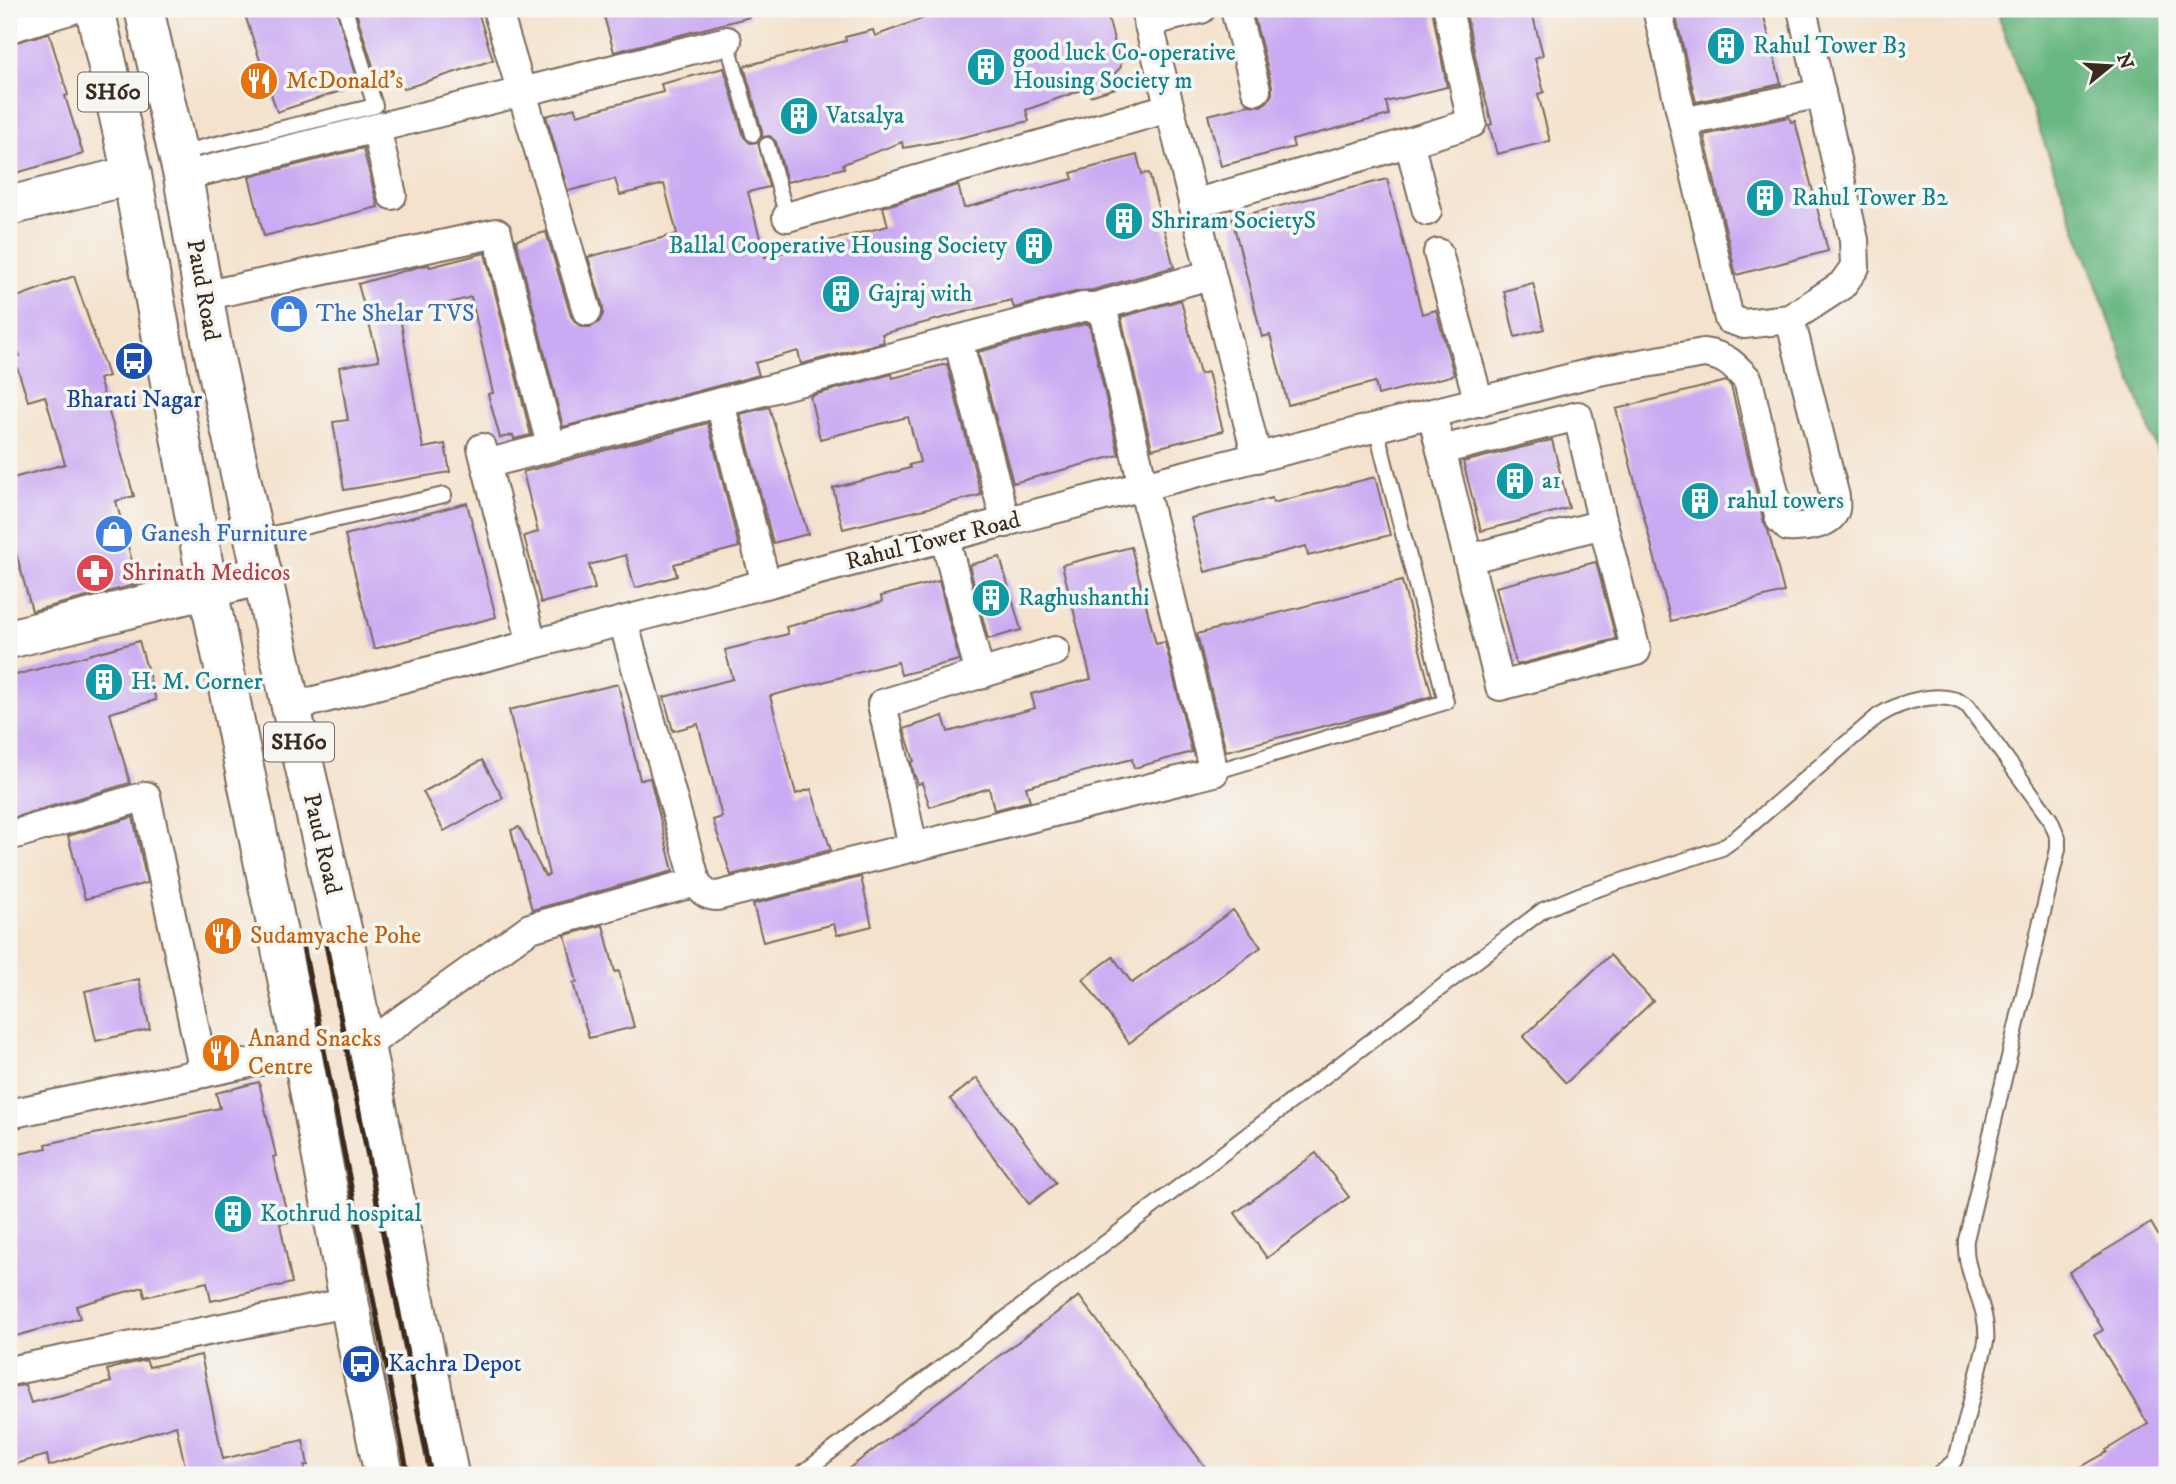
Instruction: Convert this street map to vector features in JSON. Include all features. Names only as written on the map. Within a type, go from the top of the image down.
[{"type":"main road","name":"Paud Road","points":[[94,9],[132,175],[208,589],[384,1475]]},
{"type":"main road","name":"Paud Road","points":[[144,9],[180,165],[203,296],[291,707],[344,937],[449,1475]]},
{"type":"main road","points":[[9,206],[132,175]]},
{"type":"main road","points":[[9,639],[263,575]]},
{"type":"street","points":[[9,28],[73,9]]},
{"type":"street","points":[[497,9],[587,311]]},
{"type":"street","points":[[1201,9],[1146,15],[1257,458]]},
{"type":"street","points":[[1235,9],[1256,90]]},
{"type":"street","points":[[1193,204],[1472,123],[1448,9]]},
{"type":"street","points":[[1657,9],[1729,319],[1744,324],[1790,319],[1842,285],[1855,267],[1854,240],[1802,9]]},
{"type":"street","points":[[180,165],[376,128],[727,41]]},
{"type":"street","points":[[1683,122],[1821,93]]},
{"type":"street","points":[[787,217],[1168,108]]},
{"type":"street","points":[[376,128],[392,195]]},
{"type":"street","points":[[1409,142],[1427,211]]},
{"type":"street","points":[[203,296],[497,233],[547,430]]},
{"type":"street","points":[[1438,253],[1479,402]]},
{"type":"street","points":[[532,644],[484,456],[720,402],[1083,307],[1095,307],[1210,275]]},
{"type":"street","points":[[623,621],[696,882],[705,894],[717,896],[1214,772],[1104,315],[1095,307]]},
{"type":"street","name":"Rahul Tower Road","points":[[291,707],[1599,371],[1704,354],[1720,355],[1748,380],[1780,519],[1788,527],[1799,528],[1828,519],[1835,511],[1835,497],[1790,319]]},
{"type":"street","points":[[958,340],[1006,523]]},
{"type":"street","points":[[720,402],[766,584]]},
{"type":"street","points":[[1432,414],[1468,559],[1500,686],[1636,651],[1578,416],[1441,450]]},
{"type":"street","points":[[1468,559],[1603,524]]},
{"type":"street","points":[[945,538],[980,675]]},
{"type":"street","points":[[913,847],[881,704],[1055,651]]},
{"type":"street","points":[[9,836],[146,796],[204,1073]]},
{"type":"street","points":[[365,1046],[530,928],[696,882]]},
{"type":"street","points":[[9,1114],[302,1052]]},
{"type":"street","points":[[9,1371],[351,1302]]},
{"type":"lane","points":[[180,165],[375,106],[345,9]]},
{"type":"lane","points":[[727,41],[753,134]]},
{"type":"lane","points":[[766,145],[787,217]]},
{"type":"lane","points":[[1214,772],[1446,702],[1376,428]]},
{"type":"lane","points":[[255,538],[444,495]]},
{"type":"lane","points":[[800,1475],[1543,910],[1579,895],[1722,848],[1878,716],[1901,705],[1950,697],[1968,706],[2050,819],[2059,849],[1966,1240],[1968,1264],[1988,1327],[1986,1342],[1958,1452],[1954,1461],[1939,1475]]},
{"type":"green space","points":[[1999,9],[2167,9],[2167,477],[2000,22]]},
{"type":"building","points":[[243,9],[336,9],[359,85],[277,112]]},
{"type":"building","points":[[355,9],[477,9],[493,60],[403,89],[398,73],[377,79]]},
{"type":"building","points":[[602,9],[749,9],[750,17],[614,52]]},
{"type":"building","points":[[953,9],[1106,9],[1121,67],[1115,73],[1119,87],[1090,96],[1087,88],[1026,110],[1029,121],[903,148],[902,142],[843,164],[844,168],[787,182],[776,142],[770,136],[762,137],[744,66],[846,41],[845,37],[873,30],[875,36]]},
{"type":"building","points":[[1252,9],[1359,9],[1360,14],[1382,9],[1432,9],[1447,87],[1386,102],[1389,115],[1292,140],[1294,147],[1221,166],[1208,115],[1249,105],[1261,106],[1272,94]]},
{"type":"building","points":[[1465,9],[1531,9],[1543,55],[1535,58],[1544,92],[1538,94],[1550,141],[1497,154]]},
{"type":"building","name":"Rahul Tower B3","points":[[1674,9],[1762,9],[1781,84],[1696,102]]},
{"type":"building","points":[[49,33],[83,154],[9,175],[9,44]]},
{"type":"building","points":[[724,68],[744,137],[750,143],[758,142],[769,187],[748,192],[765,257],[888,226],[883,207],[958,185],[964,208],[1073,179],[1071,173],[1137,155],[1142,174],[1149,173],[1174,267],[1093,290],[1079,291],[1014,308],[1011,300],[882,334],[884,342],[801,364],[798,351],[755,363],[759,375],[563,427],[516,240],[546,232],[571,316],[583,327],[591,327],[599,322],[603,307],[588,257],[677,234],[664,184],[620,195],[615,179],[568,191],[546,116],[575,108],[577,115],[663,92],[661,84]]},
{"type":"building","name":"Rahul Tower B2","points":[[1789,117],[1791,122],[1795,121],[1828,251],[1736,275],[1704,135]]},
{"type":"building","points":[[363,148],[378,207],[264,236],[249,177]]},
{"type":"building","points":[[1387,179],[1422,314],[1436,310],[1454,375],[1378,395],[1375,382],[1288,405],[1270,335],[1262,337],[1232,218]]},
{"type":"building","points":[[485,253],[531,435],[514,439],[513,435],[500,438],[488,394],[493,393],[471,297],[400,317],[423,448],[445,444],[450,472],[344,490],[333,422],[348,420],[339,367],[379,360],[358,284],[421,266],[430,267]]},
{"type":"building","points":[[74,276],[108,376],[99,379],[134,496],[116,501],[138,584],[32,611],[12,538],[9,539],[9,479],[65,464],[45,396],[28,401],[14,358],[20,356],[9,326],[9,300]]},
{"type":"building","points":[[1533,283],[1544,329],[1515,337],[1504,291]]},
{"type":"building","points":[[1181,300],[1200,374],[1208,372],[1223,431],[1152,449],[1121,317]]},
{"type":"building","points":[[1089,324],[1119,455],[1013,483],[978,352]]},
{"type":"building","points":[[947,364],[981,495],[843,529],[833,488],[910,468],[909,465],[920,462],[908,417],[820,439],[810,396],[892,374],[893,378]]},
{"type":"building","name":"rahul towers","points":[[1726,381],[1731,386],[1764,523],[1784,592],[1671,621],[1616,409]]},
{"type":"building","points":[[769,407],[808,534],[773,543],[740,414]]},
{"type":"building","points":[[708,423],[739,547],[674,564],[677,576],[635,588],[626,555],[589,565],[595,589],[541,603],[524,536],[538,532],[523,472]]},
{"type":"building","name":"a1","points":[[1552,440],[1569,508],[1481,531],[1463,462]]},
{"type":"building","points":[[1375,477],[1390,535],[1308,556],[1306,546],[1205,572],[1191,518],[1272,498],[1273,503]]},
{"type":"building","points":[[467,503],[496,617],[374,649],[345,535]]},
{"type":"building","points":[[1131,547],[1156,644],[1165,642],[1192,752],[1134,768],[1132,759],[1026,787],[1030,801],[994,810],[989,788],[930,807],[922,783],[918,784],[913,771],[911,762],[914,761],[904,729],[943,716],[948,732],[1035,708],[1031,694],[1091,679],[1062,565]]},
{"type":"building","name":"Raghushanthi","points":[[1000,557],[1021,630],[988,639],[969,565]]},
{"type":"building","points":[[1596,562],[1616,639],[1516,665],[1496,587]]},
{"type":"building","points":[[939,581],[959,660],[901,675],[898,662],[770,696],[796,794],[811,789],[831,850],[731,875],[713,820],[722,817],[698,724],[673,731],[664,697],[733,679],[725,650],[788,634],[786,627],[882,602],[881,596]]},
{"type":"building","points":[[1402,581],[1432,696],[1226,751],[1197,634]]},
{"type":"building","points":[[139,641],[156,700],[110,713],[130,783],[9,819],[9,677]]},
{"type":"building","points":[[618,684],[640,780],[650,778],[673,871],[532,910],[511,830],[519,827],[545,876],[549,875],[509,710]]},
{"type":"building","points":[[482,760],[503,798],[444,831],[423,792]]},
{"type":"building","points":[[133,817],[147,883],[85,899],[68,836]]},
{"type":"building","points":[[861,877],[872,926],[837,935],[834,924],[763,942],[753,904]]},
{"type":"building","points":[[1233,910],[1261,947],[1129,1043],[1083,979],[1113,957],[1132,983]]},
{"type":"building","points":[[603,925],[615,972],[619,971],[634,1027],[589,1038],[573,983],[577,982],[565,935]]},
{"type":"building","points":[[1610,955],[1653,1001],[1566,1083],[1523,1037]]},
{"type":"building","points":[[139,979],[150,1029],[96,1041],[85,991]]},
{"type":"building","points":[[977,1078],[1056,1183],[1029,1204],[950,1099]]},
{"type":"building","points":[[259,1082],[289,1222],[280,1224],[292,1283],[211,1301],[207,1282],[145,1297],[143,1287],[76,1306],[80,1318],[9,1338],[9,1156],[47,1148],[46,1144],[220,1108],[216,1093]]},
{"type":"building","points":[[1316,1153],[1349,1197],[1267,1258],[1235,1213]]},
{"type":"building","points":[[2151,1223],[2167,1250],[2167,1475],[2067,1475],[2148,1424],[2094,1335],[2103,1330],[2069,1272]]},
{"type":"building","points":[[1079,1296],[1211,1475],[840,1475]]},
{"type":"building","points":[[201,1355],[223,1459],[303,1440],[308,1465],[304,1465],[307,1475],[187,1475],[176,1425],[49,1466],[47,1455],[9,1466],[9,1387],[25,1385],[31,1403],[111,1382],[107,1370],[124,1365],[146,1360],[149,1367]]},
{"type":"railway","points":[[326,944],[431,1475]]},
{"type":"railway","points":[[304,949],[408,1475]]},
{"type":"place","name":"Rahul Tower B3","points":[[1726,46]]},
{"type":"place","name":"good luck Co-operative Housing Society m","points":[[986,67]]},
{"type":"place","name":"McDonald's","points":[[259,81]]},
{"type":"place","name":"Vatsalya","points":[[799,116]]},
{"type":"place","name":"Rahul Tower B2","points":[[1765,198]]},
{"type":"place","name":"Shriram SocietyS","points":[[1124,221]]},
{"type":"place","name":"Ballal Cooperative Housing Society","points":[[1034,246]]},
{"type":"place","name":"Gajraj with","points":[[841,294]]},
{"type":"place","name":"The Shelar TVS","points":[[289,314]]},
{"type":"place","name":"Bharati Nagar","points":[[134,361]]},
{"type":"place","name":"a1","points":[[1515,481]]},
{"type":"place","name":"rahul towers","points":[[1700,501]]},
{"type":"place","name":"Ganesh Furniture","points":[[114,534]]},
{"type":"place","name":"Shrinath Medicos","points":[[95,573]]},
{"type":"place","name":"Raghushanthi","points":[[991,598]]},
{"type":"place","name":"H. M. Corner","points":[[104,682]]},
{"type":"place","name":"Sudamyache Pohe","points":[[223,936]]},
{"type":"place","name":"Anand Snacks Centre","points":[[221,1053]]},
{"type":"place","name":"Kothrud hospital","points":[[233,1214]]},
{"type":"place","name":"Kachra Depot","points":[[361,1364]]}]
